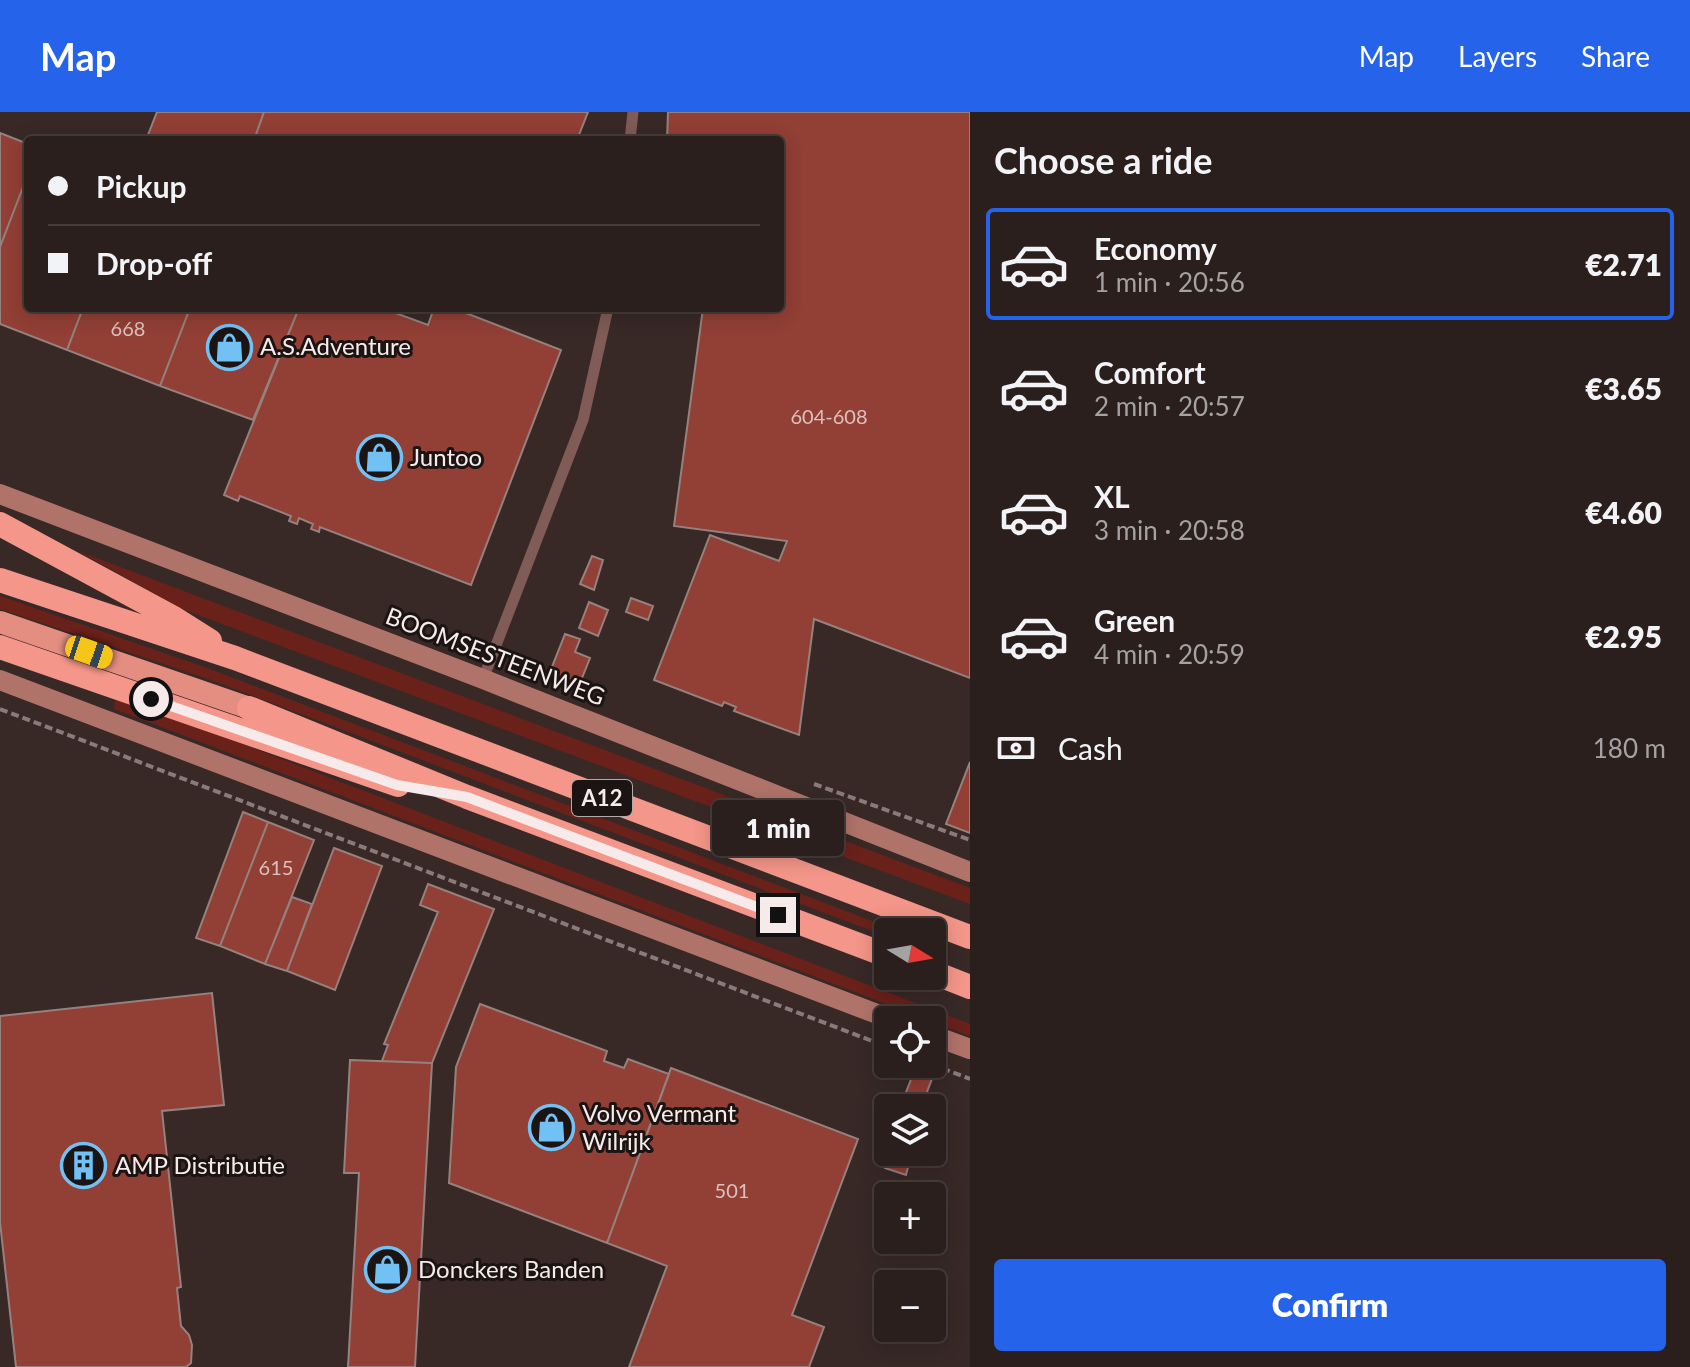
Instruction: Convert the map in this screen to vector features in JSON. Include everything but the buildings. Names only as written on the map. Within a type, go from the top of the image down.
[{"type":"highway","points":[[0,524],[172,617],[235,658]]},
{"type":"highway","name":"A12","points":[[0,580],[235,658],[970,937]]},
{"type":"highway","name":"A12","points":[[0,622],[249,708],[467,797],[874,951]]},
{"type":"highway","points":[[0,647],[397,785],[467,797]]},
{"type":"highway","points":[[946,978],[970,987]]},
{"type":"main road","name":"BOOMSESTEENWEG","points":[[0,494],[483,679],[970,872]]},
{"type":"main road","points":[[0,680],[874,1013]]},
{"type":"main road","points":[[946,1040],[970,1049]]},
{"type":"lane","points":[[630,136],[633,112]]},
{"type":"lane","points":[[483,679],[583,420],[604,312]]},
{"type":"path","points":[[0,709],[874,1042]]},
{"type":"path","points":[[946,1070],[970,1079]]},
{"type":"shaded area","points":[[78,551],[970,888],[970,904],[182,609]]},
{"type":"shaded area","points":[[0,596],[210,669],[874,922],[874,932],[211,680],[0,609]]},
{"type":"shaded area","points":[[115,695],[874,987],[874,990],[923,1006],[891,1006],[114,709]]},
{"type":"shaded area","points":[[946,1015],[970,1024],[970,1036],[946,1027]]},
{"type":"place","name":"A.S.Adventure","points":[[229,347]]},
{"type":"place","name":"Juntoo","points":[[379,458]]},
{"type":"place","name":"Volvo Vermant Wilrijk","points":[[551,1128]]},
{"type":"place","name":"AMP Distributie","points":[[84,1166]]},
{"type":"place","name":"Donckers Banden","points":[[387,1270]]},
{"type":"route","points":[[151,699],[397,785],[467,797],[778,915]]}]
